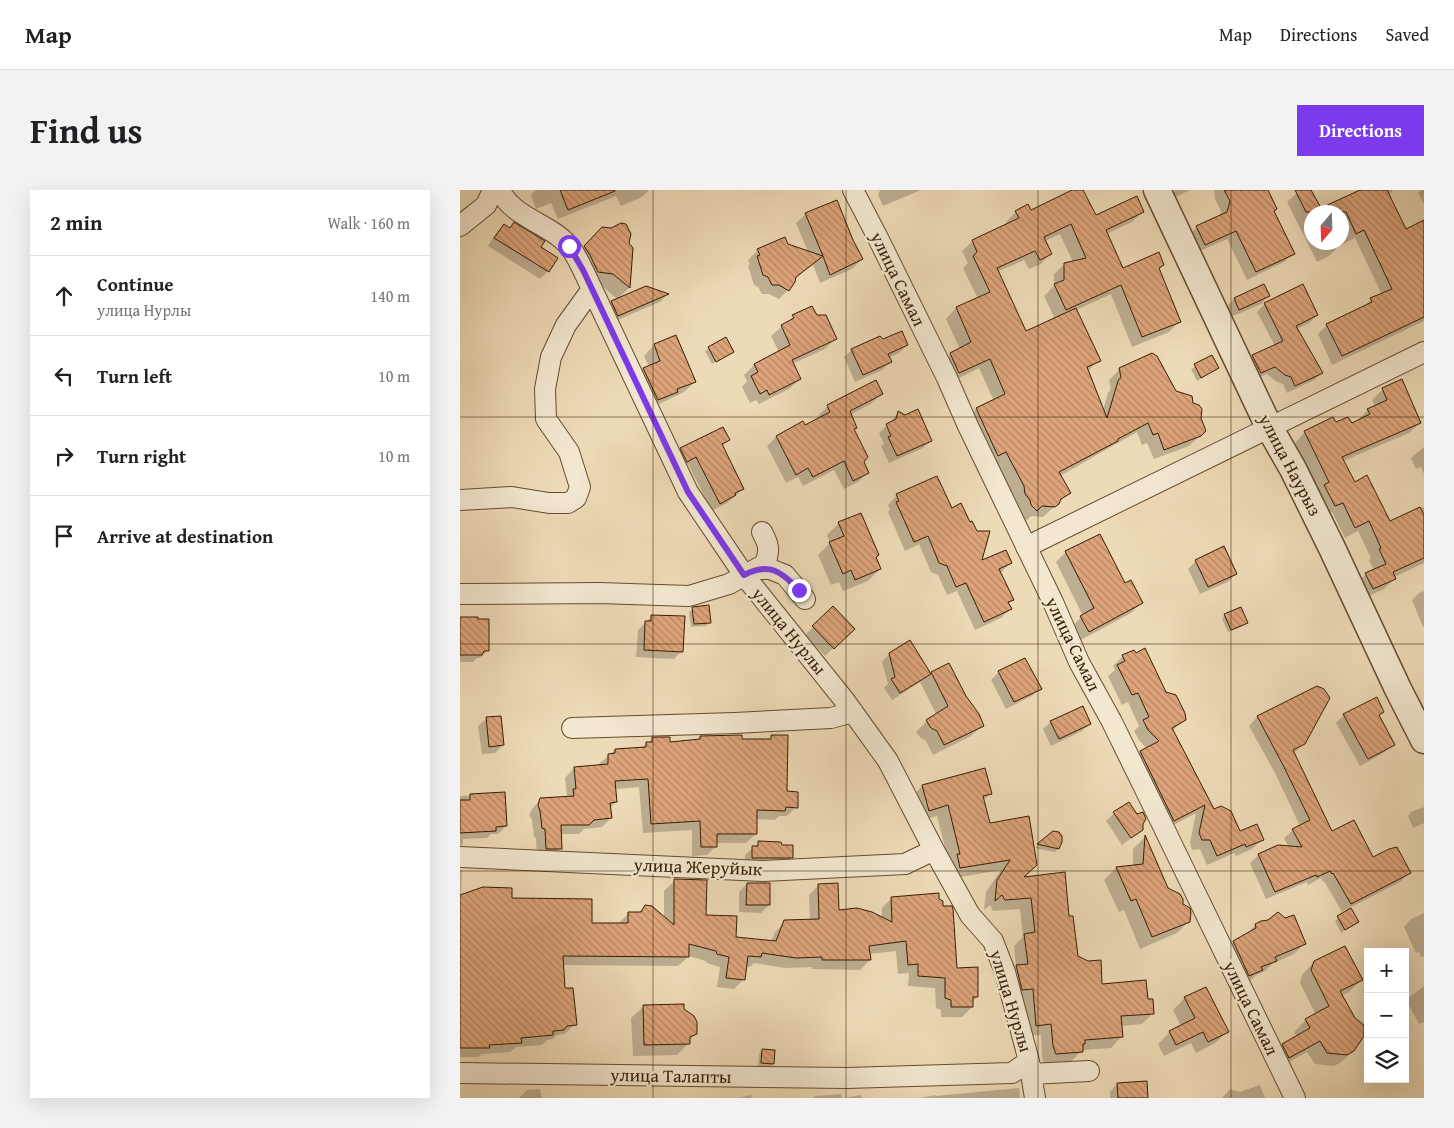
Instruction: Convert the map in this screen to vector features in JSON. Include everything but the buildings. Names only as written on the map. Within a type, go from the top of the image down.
[{"type":"street","points":[[460,226],[486,205],[493,190]]},
{"type":"street","name":"улица Нурлы","points":[[500,190],[504,199],[515,210],[545,226],[569,246],[583,270],[688,492],[750,572],[888,761],[970,915],[993,941],[1006,972],[1030,1068],[1035,1098]]},
{"type":"street","name":"улица Самал","points":[[853,190],[883,246],[947,378],[968,426],[1053,602],[1079,662],[1112,722],[1295,1098]]},
{"type":"street","name":"улица Наурыз","points":[[1157,190],[1269,428],[1306,495],[1424,740]]},
{"type":"street","points":[[460,500],[512,497],[549,503],[568,503],[576,498],[580,487],[569,452],[546,419],[545,389],[551,357],[566,325],[592,289]]},
{"type":"street","points":[[1026,547],[1424,352]]},
{"type":"street","points":[[460,594],[599,593],[688,596],[729,584],[765,564],[769,544],[762,532]]},
{"type":"street","points":[[750,572],[770,568],[785,575],[805,598]]},
{"type":"street","points":[[572,728],[831,718],[853,712]]},
{"type":"street","name":"улица Жеруйык","points":[[460,858],[763,871],[905,864],[934,850]]},
{"type":"street","points":[[1030,1068],[1089,1071]]},
{"type":"street","name":"улица Талапты","points":[[460,1073],[847,1078],[1012,1074],[1030,1068]]},
{"type":"route","points":[[569,246],[583,270],[688,492],[744,575],[756,569],[770,568],[785,575],[799,590]]}]
